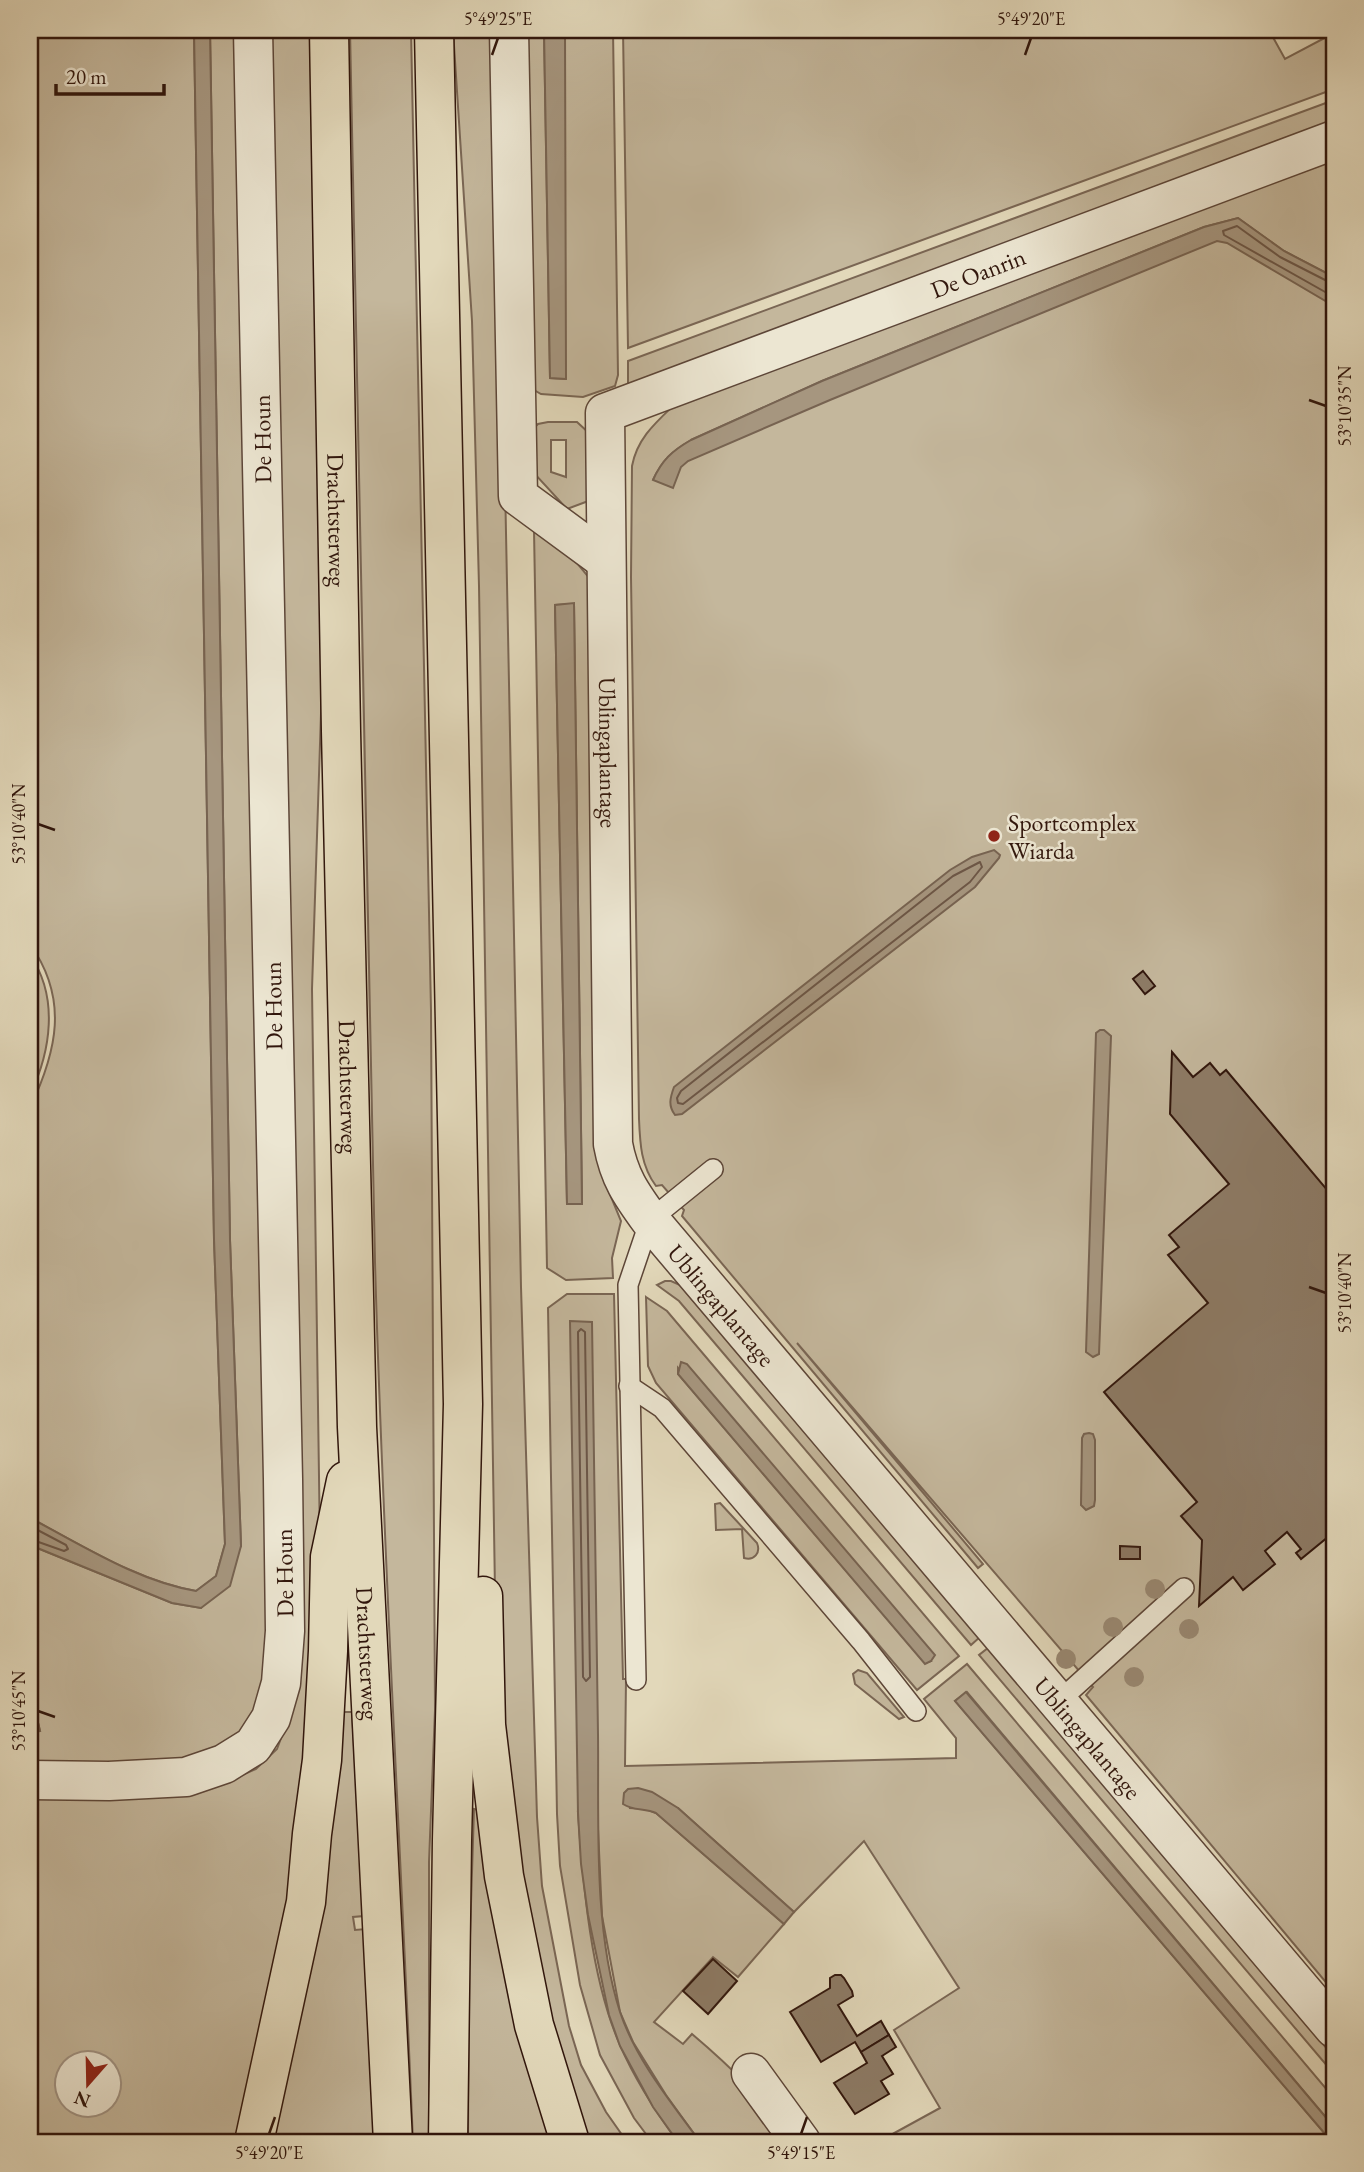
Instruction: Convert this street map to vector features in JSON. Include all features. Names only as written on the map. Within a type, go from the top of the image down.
[{"type":"main road","name":"Drachtsterweg","points":[[329,30],[357,1427],[393,2142]]},
{"type":"main road","points":[[434,30],[463,1404],[452,1840],[448,2142]]},
{"type":"main road","points":[[463,1404],[480,1479],[485,1725],[504,1875],[534,2025],[570,2142]]},
{"type":"main road","points":[[254,2142],[306,1902],[322,1760],[330,1557],[357,1427]]},
{"type":"street","name":"De Houn","points":[[30,1780],[109,1781],[186,1777],[224,1764],[253,1746],[271,1718],[281,1683],[285,1631],[283,1465],[253,30]]},
{"type":"street","points":[[509,30],[518,496],[605,560]]},
{"type":"street","name":"De Oanrin","points":[[623,407],[1334,140]]},
{"type":"street","name":"Ublingaplantage","points":[[623,407],[605,413],[613,1144],[617,1167],[628,1191],[650,1220],[1334,2028]]},
{"type":"street","points":[[751,2073],[802,2142]]},
{"type":"lane","points":[[636,1680],[628,1285],[650,1220],[713,1169]]},
{"type":"lane","points":[[629,1386],[662,1408],[852,1630],[916,1711]]},
{"type":"lane","points":[[1058,1702],[1184,1588]]},
{"type":"shaded area","points":[[30,30],[194,30],[214,1239],[225,1544],[216,1576],[196,1591],[131,1571],[30,1518],[30,1108],[47,1066],[55,1025],[50,985],[30,944]]},
{"type":"shaded area","points":[[210,30],[243,30],[269,1681],[244,1737],[184,1766],[30,1765],[30,1733],[40,1731],[30,1689],[30,1545],[172,1603],[201,1608],[241,1546],[230,1240]]},
{"type":"shaded area","points":[[264,30],[310,30],[322,683],[312,989],[320,1546],[296,1888],[242,2142],[30,2142],[30,1796],[213,1788],[256,1769],[277,1749],[287,1722]]},
{"type":"shaded area","points":[[350,30],[411,30],[431,1010],[435,1710],[429,1862],[429,2142],[413,2142],[378,1372],[367,954]]},
{"type":"shaded area","points":[[453,30],[496,30],[521,1287],[537,1817],[542,1886],[569,2026],[581,2065],[606,2112],[627,2142],[579,2142],[516,1877],[495,1591],[479,586],[472,321]]},
{"type":"shaded area","points":[[524,30],[544,30],[550,378],[565,379],[565,30],[613,30],[618,375],[615,386],[583,397],[541,394],[534,390]]},
{"type":"shaded area","points":[[623,30],[1269,30],[1285,59],[1334,33],[1334,89],[628,348]]},
{"type":"shaded area","points":[[1334,100],[1334,125],[628,385],[628,361]]},
{"type":"shaded area","name":"Sportcomplex Wiarda","points":[[1334,157],[1334,277],[1284,251],[1238,218],[1204,227],[822,381],[691,440],[668,457],[653,480],[675,453],[1225,230],[1334,289],[1334,1992],[1086,1695],[1093,1687],[797,1343],[983,1564],[978,1568],[682,1216],[684,1210],[662,1185],[656,1186],[647,1171],[642,1154],[639,1119],[631,577],[634,457],[652,427],[672,407]]},
{"type":"shaded area","points":[[577,422],[590,434],[591,500],[567,509],[532,471],[534,428],[538,424]],"holes":[[[551,440],[566,440],[566,477],[551,472]]]},
{"type":"shaded area","points":[[534,530],[577,563],[591,580],[600,1170],[621,1221],[612,1258],[613,1278],[566,1280],[547,1268]],"holes":[[[574,604],[582,1203],[567,1204],[555,605]]]},
{"type":"shaded area","points":[[30,955],[45,988],[49,1024],[43,1060],[30,1095]]},
{"type":"shaded area","points":[[665,1281],[680,1285],[980,1637],[971,1645],[679,1301],[657,1285]]},
{"type":"shaded area","points":[[567,1294],[614,1294],[623,1679],[626,1679],[625,1766],[956,1758],[956,1738],[924,1699],[967,1664],[1334,2098],[1334,2127],[967,1692],[955,1701],[1332,2142],[878,2142],[940,2108],[894,2030],[959,1988],[864,1841],[794,1912],[678,1808],[629,1808],[646,1809],[656,1813],[784,1924],[738,1977],[713,1957],[654,2022],[683,2044],[692,2034],[706,2046],[759,2098],[793,2142],[700,2142],[633,2042],[620,2012],[602,1916],[598,1829],[578,1813],[590,1931],[610,2019],[639,2083],[678,2142],[652,2142],[634,2118],[600,2055],[580,1985],[560,1866],[548,1308]]},
{"type":"shaded area","points":[[646,1297],[667,1311],[959,1656],[917,1690],[656,1383],[648,1366]],"holes":[[[678,1368],[931,1661],[925,1663],[678,1374]]]},
{"type":"shaded area","points":[[720,1503],[757,1543],[758,1550],[754,1557],[744,1558],[742,1529],[716,1530],[715,1504]]},
{"type":"shaded area","points":[[988,1648],[1334,2057],[1334,2074],[979,1655]]},
{"type":"shaded area","points":[[858,1670],[867,1673],[904,1717],[899,1719],[855,1684],[853,1674]]},
{"type":"shaded area","points":[[334,1712],[352,1712],[364,1916],[353,1917],[355,1930],[366,1929],[375,2142],[264,2142]]},
{"type":"shaded area","points":[[474,1809],[485,1811],[558,2142],[468,2142],[469,1967]]},
{"type":"water","points":[[194,30],[210,30],[230,1240],[241,1546],[230,1586],[201,1608],[172,1603],[30,1545],[30,1518],[131,1571],[196,1591],[216,1576],[225,1544],[214,1239]]},
{"type":"water","points":[[544,30],[565,30],[566,379],[550,378]]},
{"type":"water","points":[[1238,218],[1284,251],[1334,277],[1334,306],[1227,243],[1217,241],[688,461],[681,467],[673,488],[653,480],[668,457],[691,440],[822,381],[1204,227]]},
{"type":"water","points":[[574,603],[582,1204],[567,1204],[555,605]]},
{"type":"water","points":[[994,850],[1000,855],[999,858],[975,887],[682,1114],[675,1115],[670,1102],[674,1087],[950,870],[972,857]]},
{"type":"water","points":[[1100,1030],[1111,1036],[1099,1354],[1093,1357],[1086,1352],[1096,1033]]},
{"type":"water","points":[[570,1321],[592,1322],[598,1838],[605,1946],[620,2012],[635,2047],[655,2080],[700,2142],[678,2142],[653,2107],[620,2046],[609,2015],[588,1915],[578,1813]]},
{"type":"water","points":[[681,1362],[687,1364],[935,1655],[931,1661],[925,1664],[678,1374]]},
{"type":"water","points":[[1089,1433],[1093,1434],[1095,1440],[1095,1500],[1094,1506],[1086,1510],[1081,1505],[1082,1438]]},
{"type":"water","points":[[30,1689],[40,1731],[30,1733]]},
{"type":"water","points":[[966,1692],[1334,2127],[1334,2142],[955,1701]]},
{"type":"water","points":[[638,1788],[652,1792],[678,1808],[794,1912],[784,1924],[656,1813],[623,1804],[624,1793],[628,1789]]},
{"type":"building","points":[[1143,971],[1155,986],[1145,994],[1133,979]]},
{"type":"building","points":[[1172,1052],[1193,1077],[1210,1063],[1220,1075],[1226,1070],[1334,1198],[1334,1532],[1301,1559],[1296,1553],[1301,1549],[1287,1532],[1265,1551],[1275,1564],[1243,1590],[1233,1577],[1199,1606],[1202,1540],[1181,1516],[1197,1502],[1104,1392],[1208,1303],[1168,1255],[1179,1247],[1169,1235],[1229,1184],[1170,1114]]},
{"type":"building","points":[[1120,1546],[1140,1547],[1140,1559],[1120,1559]]},
{"type":"building","points":[[713,1959],[737,1981],[708,2014],[683,1991]]},
{"type":"building","points":[[841,1975],[852,1991],[853,1996],[838,2005],[857,2036],[881,2021],[889,2035],[861,2052],[855,2042],[821,2062],[790,2012],[830,1988],[830,1978]]},
{"type":"building","points":[[889,2035],[896,2047],[882,2056],[893,2074],[881,2081],[889,2094],[855,2114],[834,2083],[867,2063],[861,2052]]},
{"type":"place","name":"Sportcomplex Wiarda","points":[[994,836]]}]
